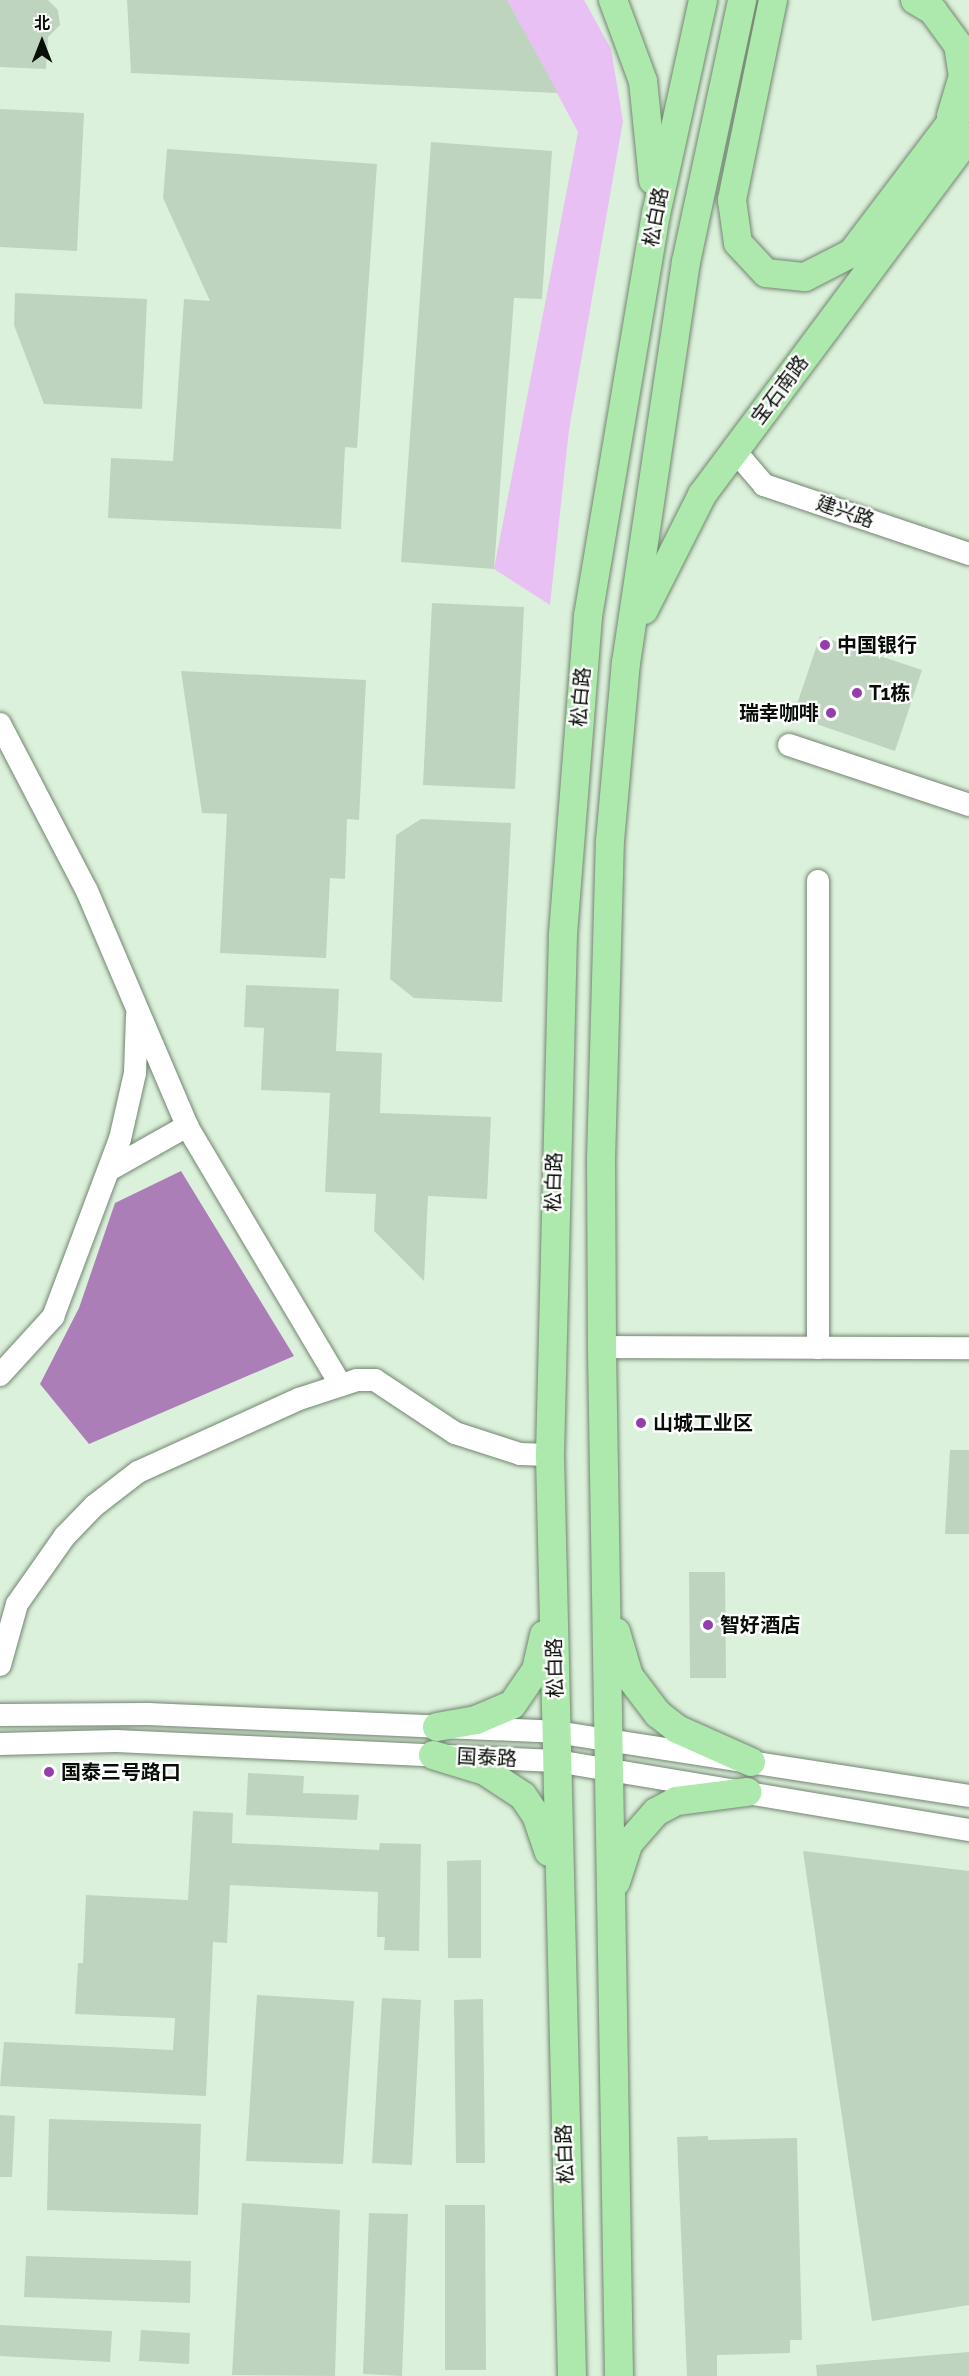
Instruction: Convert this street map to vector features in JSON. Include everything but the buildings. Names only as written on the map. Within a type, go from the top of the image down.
[{"type":"main road","points":[[613,0],[643,81],[656,214]]},
{"type":"main road","name":"松白路","points":[[572,2376],[557,1888],[550,1455],[554,1178],[574,774],[588,616],[656,214],[702,0]]},
{"type":"main road","points":[[626,663],[686,262],[742,0]]},
{"type":"main road","points":[[773,0],[732,200],[738,243],[766,273],[785,277],[826,270],[852,253],[969,99]]},
{"type":"main road","points":[[915,0],[948,28],[962,60],[953,112],[931,148]]},
{"type":"main road","name":"宝石南路","points":[[626,663],[669,551],[702,495],[969,137]]},
{"type":"main road","name":"松白路","points":[[619,2376],[609,1916],[602,1347],[605,956],[626,663]]},
{"type":"main road","points":[[437,1726],[494,1714],[526,1690],[542,1653],[553,1562]]},
{"type":"main road","points":[[605,1582],[619,1649],[629,1676],[645,1701],[678,1729],[751,1762]]},
{"type":"main road","points":[[433,1755],[485,1771],[523,1796],[546,1838],[557,1888]]},
{"type":"main road","points":[[609,1916],[628,1844],[656,1812],[677,1801],[747,1792]]},
{"type":"street","name":"建兴路","points":[[735,451],[764,485],[969,554]]},
{"type":"street","points":[[0,723],[87,891],[187,1126],[341,1385]]},
{"type":"street","points":[[789,744],[969,805]]},
{"type":"street","points":[[818,881],[818,1348]]},
{"type":"street","points":[[0,1375],[53,1317],[109,1170],[129,1106],[137,1006]]},
{"type":"street","points":[[109,1170],[187,1126]]},
{"type":"street","points":[[602,1347],[969,1348]]},
{"type":"street","points":[[0,1665],[17,1604],[65,1536],[94,1506],[138,1472],[299,1399],[341,1385],[375,1380],[455,1433],[520,1454],[550,1455]]},
{"type":"street","name":"国泰路","points":[[0,1715],[148,1714],[556,1732],[608,1738],[969,1796]]},
{"type":"street","name":"国泰路","points":[[0,1744],[116,1741],[556,1761],[969,1830]]},
{"type":"shaded area","points":[[507,0],[584,0],[611,49],[623,121],[569,430],[550,605],[494,569],[578,132]]},
{"type":"shaded area","points":[[181,1171],[294,1356],[89,1444],[40,1384],[79,1308],[115,1203]]},
{"type":"place","name":"中国银行","points":[[825,645]]},
{"type":"place","name":"T1栋","points":[[857,693]]},
{"type":"place","name":"瑞幸咖啡","points":[[831,713]]},
{"type":"place","name":"山城工业区","points":[[641,1423]]},
{"type":"place","name":"智好酒店","points":[[708,1625]]},
{"type":"place","name":"国泰三号路口","points":[[49,1772]]}]
